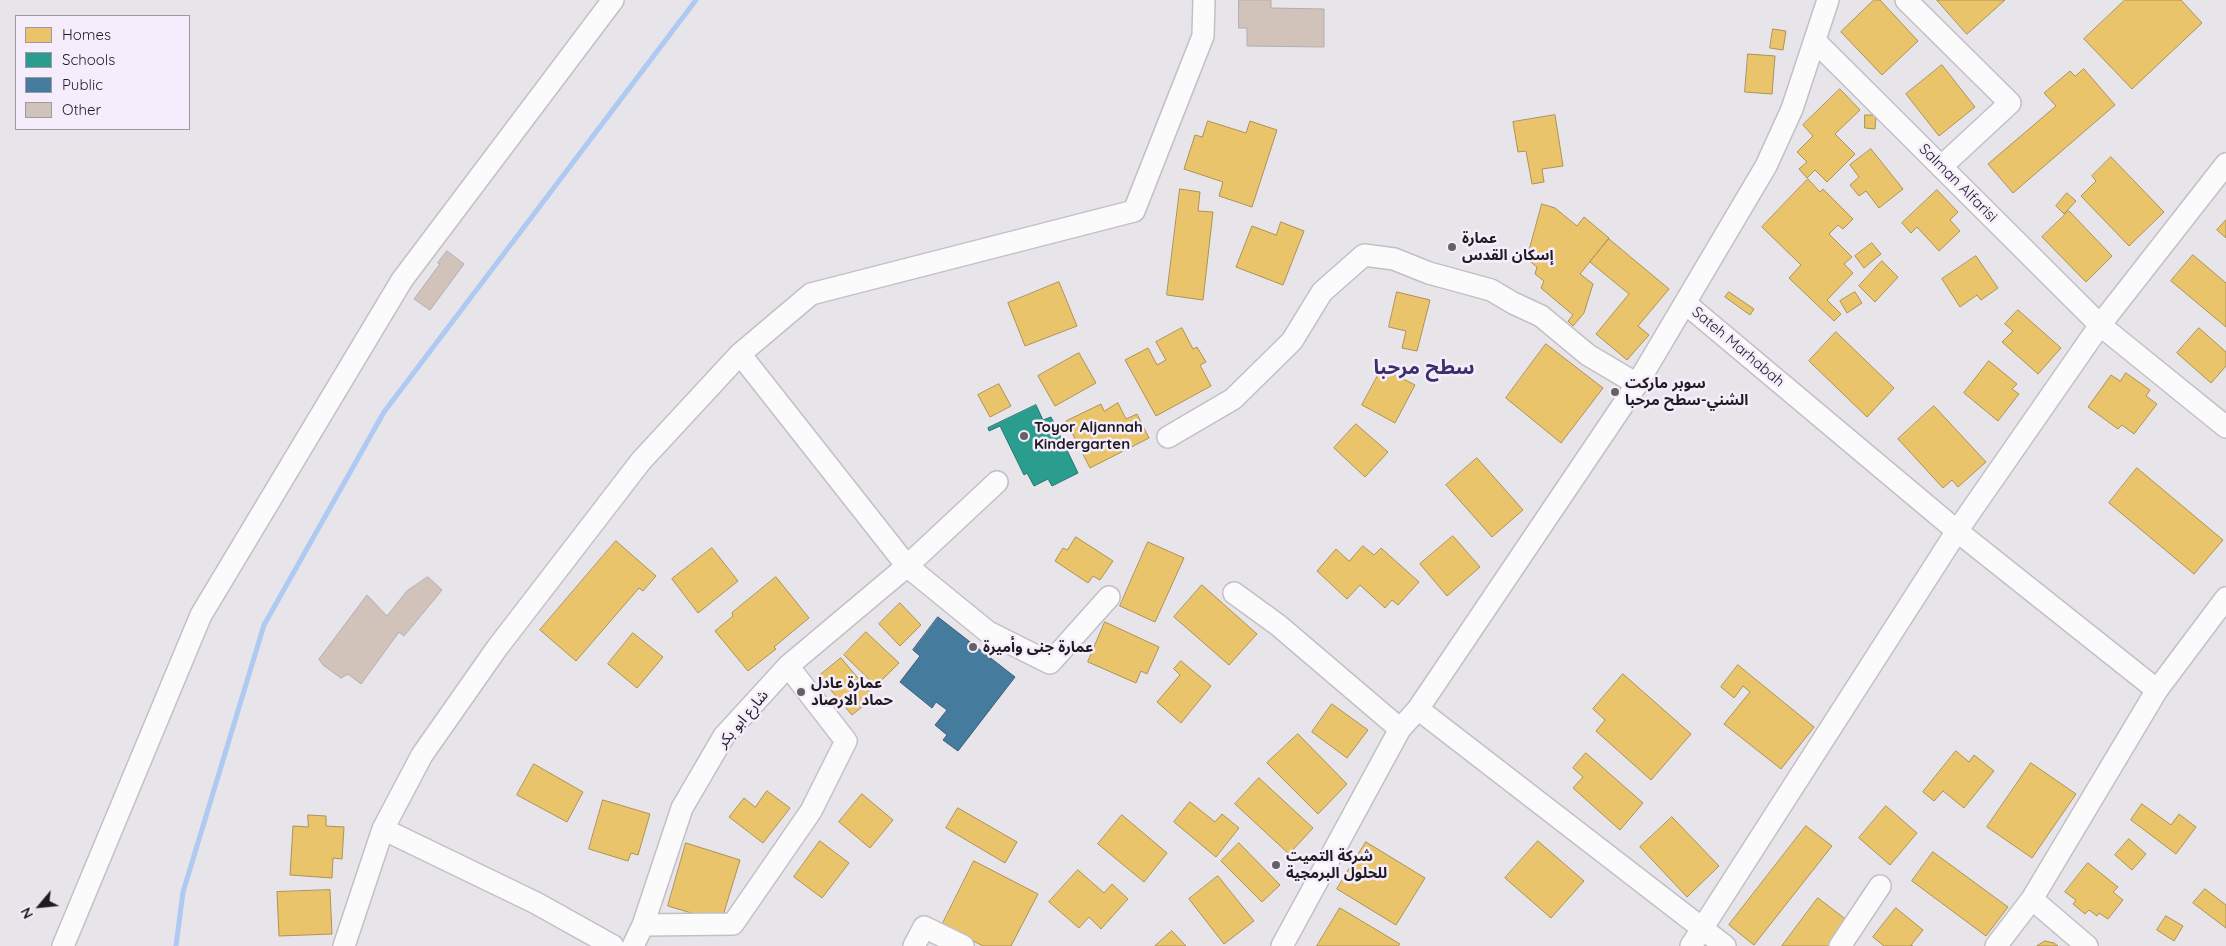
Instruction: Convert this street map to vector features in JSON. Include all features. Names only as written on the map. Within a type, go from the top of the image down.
[{"type":"street","points":[[63,946],[201,615],[402,280],[613,0]]},
{"type":"street","points":[[344,946],[383,829],[422,755],[497,648],[641,460],[740,354],[811,294],[1134,211],[1203,36],[1204,0]]},
{"type":"street","name":"Sateh Marhabah","points":[[1828,0],[1792,109],[1766,166],[1685,303],[1957,531],[2157,690]]},
{"type":"street","points":[[1906,0],[2010,103],[1941,167]]},
{"type":"street","name":"Salman Alfarisi","points":[[1815,41],[2100,325],[2226,427]]},
{"type":"street","points":[[1697,938],[1957,531],[2100,325],[2226,164]]},
{"type":"street","points":[[1168,438],[1233,399],[1292,341],[1322,292],[1364,255],[1394,258],[1429,273],[1491,290],[1540,316],[1588,355],[1637,384]]},
{"type":"street","points":[[1282,946],[1400,729],[1418,709],[1637,384],[1685,303]]},
{"type":"street","points":[[740,354],[907,566],[988,632],[1050,663],[1109,596]]},
{"type":"street","name":"شارع ابو بكر","points":[[633,946],[643,925],[682,808],[724,736],[788,666],[907,566],[997,482]]},
{"type":"street","points":[[1234,593],[1278,625],[1400,729]]},
{"type":"street","points":[[1996,946],[2032,898],[2157,690],[2226,598]]},
{"type":"street","points":[[643,925],[733,924],[811,811],[846,741],[788,666]]},
{"type":"street","points":[[1418,709],[1697,938],[1725,946]]},
{"type":"street","points":[[383,829],[536,903],[613,946]]},
{"type":"street","points":[[1840,946],[1880,886]]},
{"type":"street","points":[[2032,898],[2087,946]]},
{"type":"street","points":[[914,946],[924,927],[963,946]]},
{"type":"building: Homes","points":[[1874,0],[1880,0],[1918,41],[1882,75],[1841,32]]},
{"type":"building: Homes","points":[[1937,0],[2005,0],[1967,34]]},
{"type":"building: Homes","points":[[2125,0],[2181,0],[2202,23],[2132,89],[2084,39]]},
{"type":"building: Homes","points":[[1773,29],[1786,31],[1783,50],[1770,48]]},
{"type":"building: Homes","points":[[1748,54],[1775,56],[1772,94],[1745,92]]},
{"type":"building: Homes","points":[[1942,65],[1975,107],[1939,136],[1906,94]]},
{"type":"building: Homes","points":[[2084,69],[2115,105],[2013,193],[1988,164],[2056,106],[2044,93],[2070,71],[2075,76]]},
{"type":"building: Homes","points":[[1840,89],[1860,110],[1835,134],[1855,154],[1827,182],[1815,170],[1807,178],[1799,169],[1807,162],[1797,152],[1813,136],[1803,125]]},
{"type":"building: Homes","points":[[1555,115],[1563,166],[1542,169],[1544,182],[1532,184],[1526,151],[1518,152],[1513,122]]},
{"type":"building: Homes","points":[[1865,115],[1876,115],[1875,129],[1865,128]]},
{"type":"building: Homes","points":[[1208,121],[1246,133],[1250,121],[1277,130],[1252,207],[1219,196],[1223,182],[1184,169],[1195,135],[1202,137]]},
{"type":"building: Homes","points":[[1871,149],[1903,189],[1879,208],[1866,191],[1859,196],[1850,185],[1859,177],[1850,165]]},
{"type":"building: Homes","points":[[2111,157],[2164,212],[2129,246],[2081,196],[2096,181],[2092,176]]},
{"type":"building: Homes","points":[[1808,179],[1820,192],[1823,189],[1853,219],[1843,229],[1838,225],[1829,234],[1852,257],[1844,264],[1853,273],[1827,300],[1841,314],[1834,321],[1789,278],[1801,265],[1762,227]]},
{"type":"building: Homes","points":[[1180,189],[1200,192],[1198,211],[1213,212],[1203,300],[1167,295]]},
{"type":"building: Homes","points":[[1937,190],[1958,212],[1950,220],[1960,231],[1939,251],[1917,227],[1911,233],[1902,223]]},
{"type":"building: Homes","points":[[2067,193],[2076,201],[2064,214],[2056,206]]},
{"type":"building: Homes","points":[[1542,204],[1555,208],[1577,226],[1584,217],[1609,238],[1580,274],[1593,284],[1584,313],[1573,326],[1568,321],[1573,315],[1541,288],[1544,281],[1535,274],[1537,267],[1527,259]]},
{"type":"building: Homes","points":[[2069,211],[2112,256],[2086,282],[2042,237]]},
{"type":"building: Homes","points":[[2226,220],[2226,238],[2217,230]]},
{"type":"building: Homes","points":[[1281,222],[1304,231],[1283,285],[1236,267],[1252,226],[1276,235]]},
{"type":"building: Homes","points":[[1609,239],[1669,289],[1638,326],[1649,335],[1627,360],[1596,334],[1629,294],[1590,262]]},
{"type":"building: Homes","points":[[1872,243],[1881,254],[1864,268],[1855,256]]},
{"type":"building: Homes","points":[[2193,255],[2226,283],[2226,327],[2171,281]]},
{"type":"building: Homes","points":[[1976,256],[1998,288],[1981,300],[1977,295],[1960,307],[1942,279]]},
{"type":"building: Homes","points":[[1882,261],[1898,277],[1875,302],[1859,286]]},
{"type":"building: Homes","points":[[1059,282],[1077,326],[1025,346],[1008,303]]},
{"type":"building: Homes","points":[[1397,292],[1430,300],[1417,351],[1402,348],[1406,331],[1389,327]]},
{"type":"building: Homes","points":[[1729,292],[1754,309],[1750,315],[1725,297]]},
{"type":"building: Homes","points":[[1855,292],[1862,303],[1847,313],[1840,301]]},
{"type":"building: Homes","points":[[2018,310],[2061,348],[2038,374],[2002,342],[2013,331],[2005,324]]},
{"type":"building: Homes","points":[[1182,328],[1193,349],[1197,347],[1206,362],[1200,365],[1211,386],[1156,416],[1125,360],[1148,348],[1157,365],[1166,360],[1156,342]]},
{"type":"building: Homes","points":[[2199,328],[2226,352],[2226,366],[2211,383],[2177,353]]},
{"type":"building: Homes","points":[[1836,332],[1894,388],[1867,417],[1809,361]]},
{"type":"building: Homes","points":[[1546,344],[1603,388],[1561,443],[1506,398]]},
{"type":"building: Homes","points":[[1079,353],[1096,383],[1055,406],[1038,376]]},
{"type":"building: Homes","points":[[1989,361],[2017,384],[2012,389],[2019,394],[1998,421],[1964,393]]},
{"type":"building: Homes","points":[[1382,368],[1415,385],[1395,423],[1362,405]]},
{"type":"building: Homes","points":[[2126,373],[2150,390],[2146,396],[2157,404],[2134,434],[2122,425],[2118,429],[2088,407],[2111,375],[2120,381]]},
{"type":"building: Homes","points":[[999,384],[1011,406],[990,417],[978,395]]},
{"type":"building: Homes","points":[[1118,403],[1126,419],[1137,414],[1149,438],[1090,468],[1066,421],[1101,404],[1104,411]]},
{"type":"building: Homes","points":[[1934,406],[1986,462],[1958,487],[1952,480],[1943,488],[1898,439]]},
{"type":"building: Homes","points":[[1356,424],[1388,452],[1365,477],[1334,448]]},
{"type":"building: Homes","points":[[1477,458],[1523,510],[1492,537],[1446,485]]},
{"type":"building: Homes","points":[[2137,468],[2223,540],[2194,574],[2109,503]]},
{"type":"building: Homes","points":[[1453,536],[1480,567],[1447,596],[1420,564]]},
{"type":"building: Homes","points":[[1076,537],[1113,561],[1100,580],[1093,576],[1088,583],[1055,561],[1063,548],[1067,550]]},
{"type":"building: Homes","points":[[616,541],[656,576],[643,591],[639,588],[576,661],[540,630]]},
{"type":"building: Homes","points":[[1148,542],[1184,558],[1155,622],[1120,606]]},
{"type":"building: Homes","points":[[1363,546],[1374,555],[1381,548],[1419,582],[1398,605],[1392,600],[1385,608],[1360,585],[1347,599],[1317,571],[1336,549],[1349,561]]},
{"type":"building: Homes","points":[[712,548],[738,581],[698,613],[672,579]]},
{"type":"building: Homes","points":[[776,577],[809,618],[774,647],[776,649],[748,671],[715,631],[733,616],[732,613]]},
{"type":"building: Homes","points":[[1202,585],[1257,634],[1229,665],[1174,617]]},
{"type":"building: Homes","points":[[900,603],[921,625],[900,646],[879,624]]},
{"type":"building: Homes","points":[[1105,622],[1159,647],[1147,674],[1141,671],[1136,683],[1088,662]]},
{"type":"building: Homes","points":[[866,632],[899,663],[876,686],[844,655]]},
{"type":"building: Homes","points":[[633,633],[663,657],[637,688],[608,664]]},
{"type":"building: Homes","points":[[841,658],[874,697],[852,715],[819,676]]},
{"type":"building: Homes","points":[[1181,661],[1211,686],[1181,723],[1157,702],[1180,675],[1174,669]]},
{"type":"building: Homes","points":[[1738,665],[1814,727],[1781,769],[1724,724],[1750,692],[1743,686],[1734,698],[1721,687]]},
{"type":"building: Homes","points":[[1623,674],[1691,734],[1651,780],[1596,731],[1605,720],[1593,709]]},
{"type":"building: Homes","points":[[1332,704],[1368,730],[1347,758],[1312,732]]},
{"type":"building: Homes","points":[[1298,734],[1347,784],[1318,814],[1267,763]]},
{"type":"building: Homes","points":[[1956,751],[1969,762],[1974,755],[1994,771],[1964,808],[1943,791],[1934,801],[1923,792]]},
{"type":"building: Homes","points":[[1586,753],[1643,803],[1620,830],[1573,788],[1583,777],[1573,768]]},
{"type":"building: Homes","points":[[2031,763],[2076,794],[2032,858],[1987,827]]},
{"type":"building: Homes","points":[[534,764],[583,792],[567,822],[517,795]]},
{"type":"building: Homes","points":[[1259,778],[1313,828],[1289,854],[1235,804]]},
{"type":"building: Homes","points":[[767,791],[790,808],[763,843],[729,817],[744,798],[755,807]]},
{"type":"building: Homes","points":[[862,794],[893,820],[870,848],[839,822]]},
{"type":"building: Homes","points":[[603,800],[650,814],[638,855],[631,853],[628,861],[589,849]]},
{"type":"building: Homes","points":[[1190,802],[1215,822],[1222,814],[1239,828],[1216,857],[1174,822]]},
{"type":"building: Homes","points":[[2142,804],[2171,825],[2179,814],[2196,827],[2176,854],[2131,820]]},
{"type":"building: Homes","points":[[1886,806],[1917,833],[1890,865],[1859,838]]},
{"type":"building: Homes","points":[[958,808],[1017,842],[1005,863],[946,828]]},
{"type":"building: Homes","points":[[308,815],[326,816],[326,826],[344,827],[342,859],[333,858],[332,878],[290,875],[293,826],[308,827]]},
{"type":"building: Homes","points":[[1122,815],[1167,853],[1144,882],[1098,844]]},
{"type":"building: Homes","points":[[1672,817],[1719,866],[1687,897],[1640,847]]},
{"type":"building: Homes","points":[[1806,826],[1832,846],[1754,945],[1729,925]]},
{"type":"building: Homes","points":[[2129,839],[2146,854],[2132,870],[2115,855]]},
{"type":"building: Homes","points":[[820,841],[849,863],[822,898],[794,877]]},
{"type":"building: Homes","points":[[1538,841],[1584,881],[1551,918],[1505,878]]},
{"type":"building: Homes","points":[[1366,842],[1425,878],[1396,925],[1337,889]]},
{"type":"building: Homes","points":[[686,843],[740,860],[721,922],[668,906]]},
{"type":"building: Homes","points":[[1239,843],[1280,885],[1262,902],[1221,861]]},
{"type":"building: Homes","points":[[1933,852],[2008,907],[1986,936],[1912,881]]},
{"type":"building: Homes","points":[[974,861],[1038,894],[1011,946],[983,946],[942,925]]},
{"type":"building: Homes","points":[[2088,863],[2118,887],[2113,892],[2123,900],[2108,919],[2099,913],[2097,916],[2089,910],[2085,914],[2073,904],[2076,900],[2065,892]]},
{"type":"building: Homes","points":[[1078,870],[1104,893],[1112,884],[1128,899],[1101,929],[1089,917],[1079,928],[1049,902]]},
{"type":"building: Homes","points":[[1218,876],[1254,921],[1224,944],[1189,899]]},
{"type":"building: Homes","points":[[2205,889],[2226,905],[2226,928],[2193,903]]},
{"type":"building: Homes","points":[[330,890],[332,934],[279,936],[277,892]]},
{"type":"building: Homes","points":[[1818,898],[1852,924],[1836,946],[1782,946]]},
{"type":"building: Homes","points":[[1340,908],[1400,944],[1398,946],[1317,946]]},
{"type":"building: Homes","points":[[1896,908],[1923,930],[1911,945],[1913,946],[1884,946],[1873,937]]},
{"type":"building: Homes","points":[[2166,916],[2183,926],[2174,941],[2157,930]]},
{"type":"building: Homes","points":[[1172,931],[1186,946],[1155,946]]},
{"type":"building: Homes","points":[[2045,941],[2054,943],[2058,946],[2037,946]]},
{"type":"building: Schools","points":[[1036,405],[1043,420],[1051,417],[1078,473],[1052,486],[1048,479],[1034,486],[1027,473],[1024,475],[1000,426],[989,431],[988,428]]},
{"type":"building: Public","points":[[938,617],[1015,677],[958,751],[943,740],[947,735],[935,725],[947,710],[936,702],[932,708],[900,682],[920,656],[913,650]]},
{"type":"building: Other","points":[[1239,0],[1271,0],[1271,8],[1324,9],[1324,47],[1247,46],[1247,28],[1239,28]]},
{"type":"building: Other","points":[[447,251],[464,264],[430,310],[414,299],[440,264],[438,263]]},
{"type":"building: Other","points":[[428,577],[442,590],[404,636],[399,632],[361,684],[348,674],[341,678],[323,665],[319,659],[367,595],[387,616],[407,591]]},
{"type":"waterway","points":[[176,946],[183,892],[264,625],[384,412],[696,0]]},
{"type":"place","name":"عمارة إسكان القدس","points":[[1452,247]]},
{"type":"place","name":"سوبر ماركت الشني-سطح مرحبا","points":[[1615,392]]},
{"type":"place","name":"Toyor Aljannah Kindergarten","points":[[1024,436]]},
{"type":"place","name":"عمارة جنى وأميرة","points":[[973,647]]},
{"type":"place","name":"عمارة عادل حماد الارصاد","points":[[801,692]]},
{"type":"place","name":"شركة التميت للحلول البرمجية","points":[[1276,865]]},
{"type":"district","name":"سطح مرحبا","points":[[1424,368]]}]
